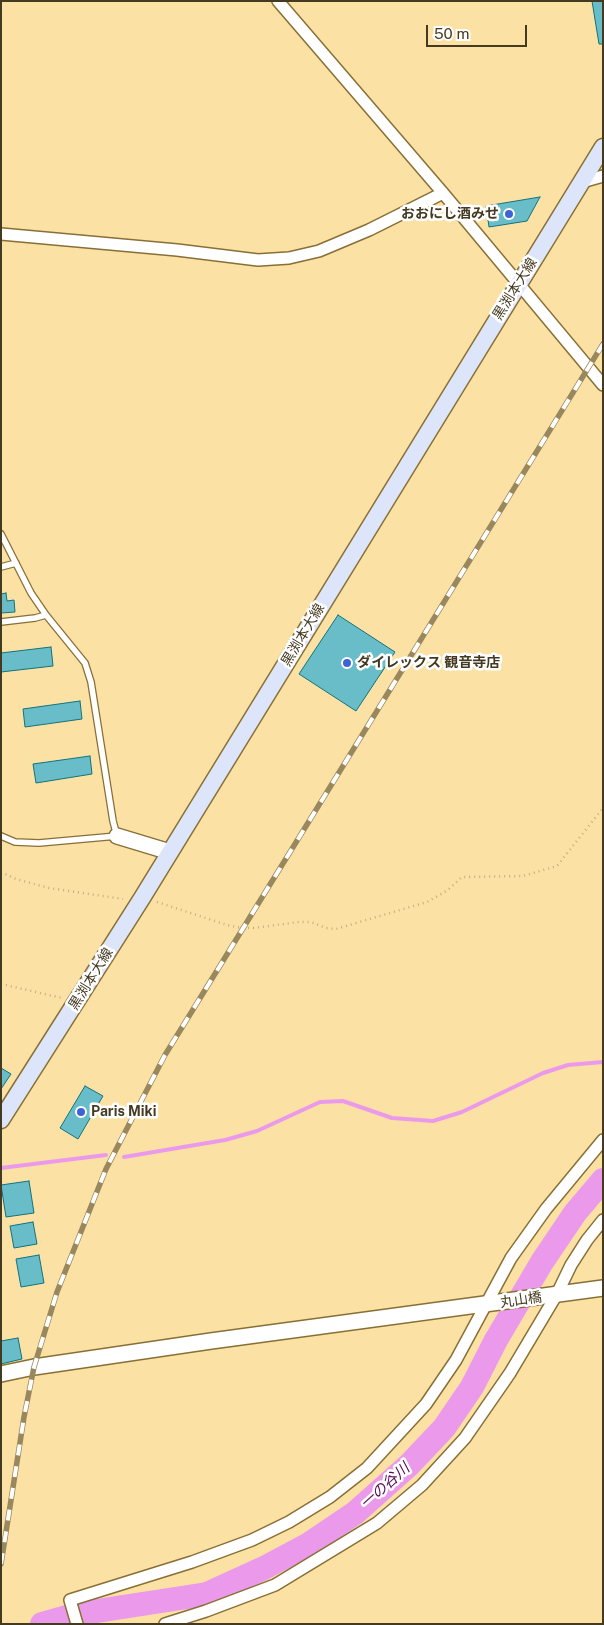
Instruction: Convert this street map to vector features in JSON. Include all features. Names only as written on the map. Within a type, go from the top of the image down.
[{"type":"main road","name":"黒渕本大線","points":[[1,1120],[135,898],[170,852],[603,147]]},
{"type":"street","points":[[278,1],[443,192],[603,385]]},
{"type":"street","points":[[582,182],[603,176]]},
{"type":"street","points":[[1,234],[258,260],[289,258],[319,251],[369,230],[443,192]]},
{"type":"street","points":[[117,836],[170,852]]},
{"type":"street","points":[[77,1624],[70,1600],[192,1562],[252,1540],[289,1522],[330,1497],[367,1468],[426,1404],[456,1360],[511,1258],[546,1209],[603,1140]]},
{"type":"street","points":[[165,1624],[276,1585],[377,1523],[422,1485],[465,1438],[510,1373],[557,1294],[586,1240],[603,1220]]},
{"type":"street","name":"丸山橋","points":[[1,1374],[34,1367],[211,1341],[603,1288]]},
{"type":"lane","points":[[1,534],[30,593],[84,664],[91,682],[117,836],[39,843],[15,842],[1,836]]},
{"type":"lane","points":[[1,566],[16,563]]},
{"type":"lane","points":[[1,622],[46,615]]},
{"type":"path","points":[[1,872],[16,879],[49,888],[135,898],[242,928],[311,922],[326,928],[336,929],[428,902],[448,890],[462,877],[523,876],[558,866],[603,808]]},
{"type":"path","points":[[1,984],[66,999]]},
{"type":"building","points":[[592,1],[603,1],[603,44],[599,44]]},
{"type":"building","name":"おおにし酒みせ","points":[[540,197],[527,221],[489,227],[486,206]]},
{"type":"building","points":[[6,593],[7,601],[14,600],[15,612],[1,613],[1,594]]},
{"type":"building","name":"ダイレックス 観音寺店","points":[[338,615],[395,652],[356,711],[299,674]]},
{"type":"building","points":[[51,647],[53,666],[1,672],[1,653]]},
{"type":"building","points":[[80,701],[82,719],[25,727],[23,709]]},
{"type":"building","points":[[90,756],[92,774],[36,783],[33,764]]},
{"type":"building","points":[[1,1068],[11,1074],[1,1089]]},
{"type":"building","name":"Paris Miki","points":[[85,1086],[103,1096],[78,1139],[60,1128]]},
{"type":"building","points":[[29,1181],[34,1213],[6,1217],[1,1185]]},
{"type":"building","points":[[33,1222],[37,1244],[14,1248],[10,1226]]},
{"type":"building","points":[[39,1255],[44,1283],[21,1287],[16,1259]]},
{"type":"building","points":[[18,1338],[22,1359],[1,1364],[1,1341]]},
{"type":"waterway","points":[[124,1157],[225,1140],[257,1131],[320,1102],[343,1101],[392,1118],[433,1121],[462,1112],[543,1073],[568,1065],[603,1062]]},
{"type":"waterway","points":[[1,1168],[106,1155]]},
{"type":"waterway","name":"一の谷川","points":[[42,1624],[77,1614],[207,1594],[264,1568],[309,1544],[355,1513],[409,1465],[444,1428],[472,1387],[496,1340],[542,1262],[575,1213],[603,1180]]},
{"type":"railway","points":[[1,1564],[24,1417],[34,1367],[57,1292],[106,1169],[165,1055],[603,344]]},
{"type":"place","name":"おおにし酒みせ","points":[[509,214]]},
{"type":"place","name":"ダイレックス 観音寺店","points":[[347,663]]},
{"type":"place","name":"Paris Miki","points":[[81,1112]]}]
